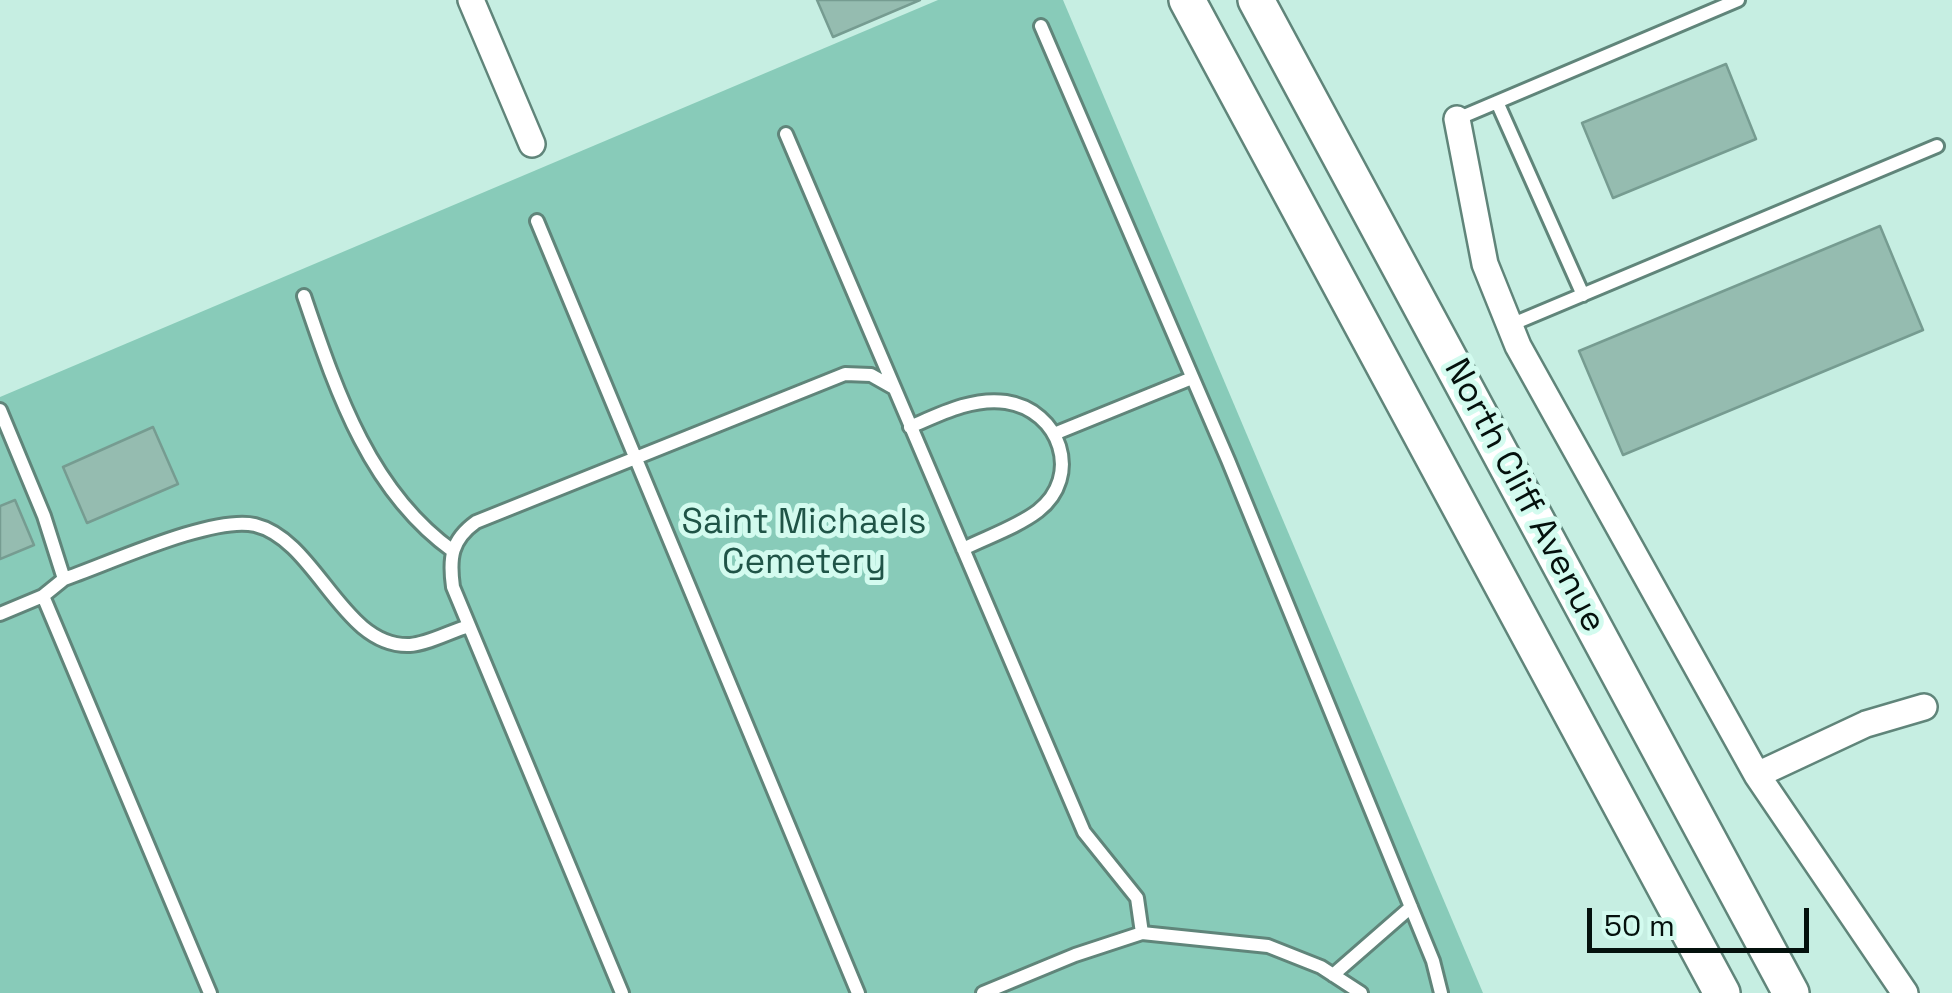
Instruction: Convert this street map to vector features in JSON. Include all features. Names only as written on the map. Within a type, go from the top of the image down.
[{"type":"main road","name":"North Cliff Avenue","points":[[1188,0],[1722,993]]},
{"type":"main road","name":"North Cliff Avenue","points":[[1256,0],[1792,993]]},
{"type":"street","points":[[471,0],[532,144]]},
{"type":"street","name":"North Cliff Avenue","points":[[1457,119],[1485,264],[1508,326],[1757,776],[1905,993]]},
{"type":"street","points":[[1757,776],[1866,724],[1924,707]]},
{"type":"lane","points":[[1457,119],[1738,0]]},
{"type":"lane","points":[[1042,26],[1411,907],[1441,993]]},
{"type":"lane","points":[[1497,102],[1582,294]]},
{"type":"lane","points":[[786,134],[1084,832],[1136,898],[1142,933]]},
{"type":"lane","points":[[1508,326],[1937,146]]},
{"type":"lane","points":[[537,221],[858,993]]},
{"type":"lane","points":[[304,296],[335,387],[359,438],[400,502],[425,531],[453,551]]},
{"type":"lane","points":[[622,993],[453,588],[457,536],[476,522],[845,374],[871,376],[894,388]]},
{"type":"lane","points":[[1054,434],[1192,378]]},
{"type":"lane","points":[[910,427],[976,402],[1006,402],[1028,408],[1054,434],[1063,452],[1063,471],[1054,495],[1038,511],[963,549]]},
{"type":"lane","points":[[0,410],[44,516],[64,579]]},
{"type":"lane","points":[[0,614],[43,596],[64,579],[217,525],[256,525],[285,542],[319,575],[346,612],[374,634],[409,645],[468,626]]},
{"type":"lane","points":[[43,596],[210,993]]},
{"type":"lane","points":[[1333,975],[1411,907]]},
{"type":"lane","points":[[983,993],[1074,955],[1142,933],[1268,946],[1333,975],[1361,993]]},
{"type":"green space","name":"Saint Michaels Cemetery","points":[[938,0],[1063,0],[1483,993],[0,993],[0,397]]},
{"type":"building","points":[[817,0],[920,0],[833,37]]},
{"type":"building","points":[[1726,64],[1756,139],[1613,198],[1582,123]]},
{"type":"building","points":[[1880,226],[1923,330],[1623,455],[1579,351]]},
{"type":"building","points":[[153,427],[178,484],[87,523],[63,467]]},
{"type":"building","points":[[15,500],[34,545],[0,559],[0,506]]}]
